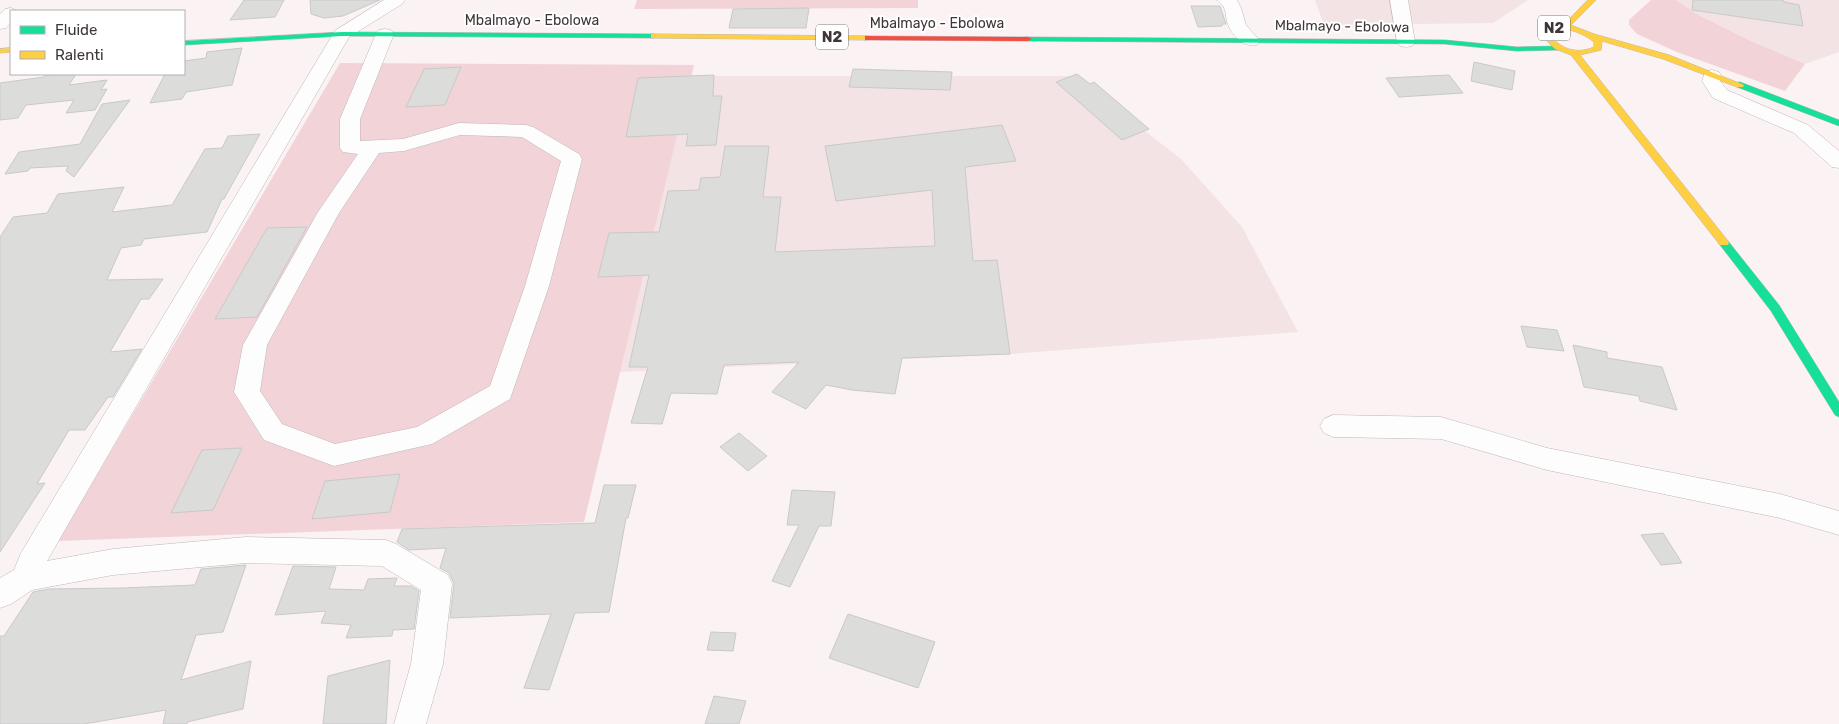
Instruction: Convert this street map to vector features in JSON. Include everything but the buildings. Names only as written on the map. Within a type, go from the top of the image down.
[{"type":"main road","name":"Mbalmayo - Ebolowa","points":[[185,43],[342,34],[385,34],[1406,42],[1481,44],[1540,51],[1559,48],[1574,52],[1593,52],[1599,45],[1591,28],[1593,0]]},
{"type":"main road","name":"Mbalmayo - Ebolowa","points":[[1481,44],[1537,35],[1554,28],[1565,27],[1593,0]]},
{"type":"main road","name":"N2","points":[[1565,27],[1591,28]]},
{"type":"main road","points":[[1591,28],[1839,124]]},
{"type":"main road","name":"N2","points":[[1537,35],[1559,48]]},
{"type":"main road","points":[[1574,52],[1774,308],[1839,412]]},
{"type":"main road","points":[[1612,99],[1593,52],[1692,68]]},
{"type":"street","points":[[14,10],[24,0]]},
{"type":"street","points":[[26,578],[31,562],[342,34],[396,0]]},
{"type":"street","points":[[1226,0],[1230,2],[1234,10],[1238,27],[1251,40]]},
{"type":"street","points":[[1399,0],[1406,42]]},
{"type":"street","points":[[0,24],[10,14]]},
{"type":"street","points":[[372,148],[329,212],[255,345],[247,392],[273,432],[334,455],[423,436],[501,392],[537,286],[572,159],[526,131],[459,129],[404,145],[350,148],[350,119],[385,34]]},
{"type":"street","points":[[1712,76],[1711,81],[1720,94],[1801,129],[1839,162]]},
{"type":"street","points":[[1333,426],[1441,428],[1547,459],[1780,506],[1839,523]]},
{"type":"street","points":[[0,594],[26,578],[113,562],[246,550],[386,553],[437,584],[427,664],[410,724]]},
{"type":"shaded area","points":[[637,0],[918,0],[918,8],[634,9]]},
{"type":"shaded area","points":[[1315,0],[1528,0],[1493,23],[1324,25]]},
{"type":"shaded area","points":[[1651,0],[1676,0],[1695,13],[1751,41],[1805,64],[1785,91],[1677,52],[1637,34],[1629,25],[1629,20]]},
{"type":"shaded area","points":[[1676,0],[1839,0],[1839,52],[1805,64],[1751,41],[1695,13]]},
{"type":"shaded area","points":[[340,63],[694,65],[584,522],[58,541]]},
{"type":"shaded area","points":[[691,76],[1074,76],[1181,159],[1242,227],[1298,332],[1010,354],[620,372]]},
{"type":"traffic: fast","points":[[185,43],[342,34],[654,36]]},
{"type":"traffic: fast","points":[[1028,39],[1445,42],[1517,49],[1559,48]]},
{"type":"traffic: fast","points":[[1740,85],[1839,123]]},
{"type":"traffic: fast","points":[[1724,243],[1775,308],[1839,412]]},
{"type":"traffic: slow","points":[[1565,27],[1592,0]]},
{"type":"traffic: slow","points":[[1565,27],[1579,29],[1587,33],[1598,41],[1598,48],[1584,53],[1577,53],[1558,47],[1547,37],[1548,31],[1554,28],[1565,27]]},
{"type":"traffic: slow","points":[[654,36],[868,38]]},
{"type":"traffic: slow","points":[[1593,36],[1666,57],[1740,85]]},
{"type":"traffic: slow","points":[[0,51],[10,50]]},
{"type":"traffic: slow","points":[[1574,53],[1724,243]]},
{"type":"traffic: jam","points":[[868,38],[1028,39]]}]
